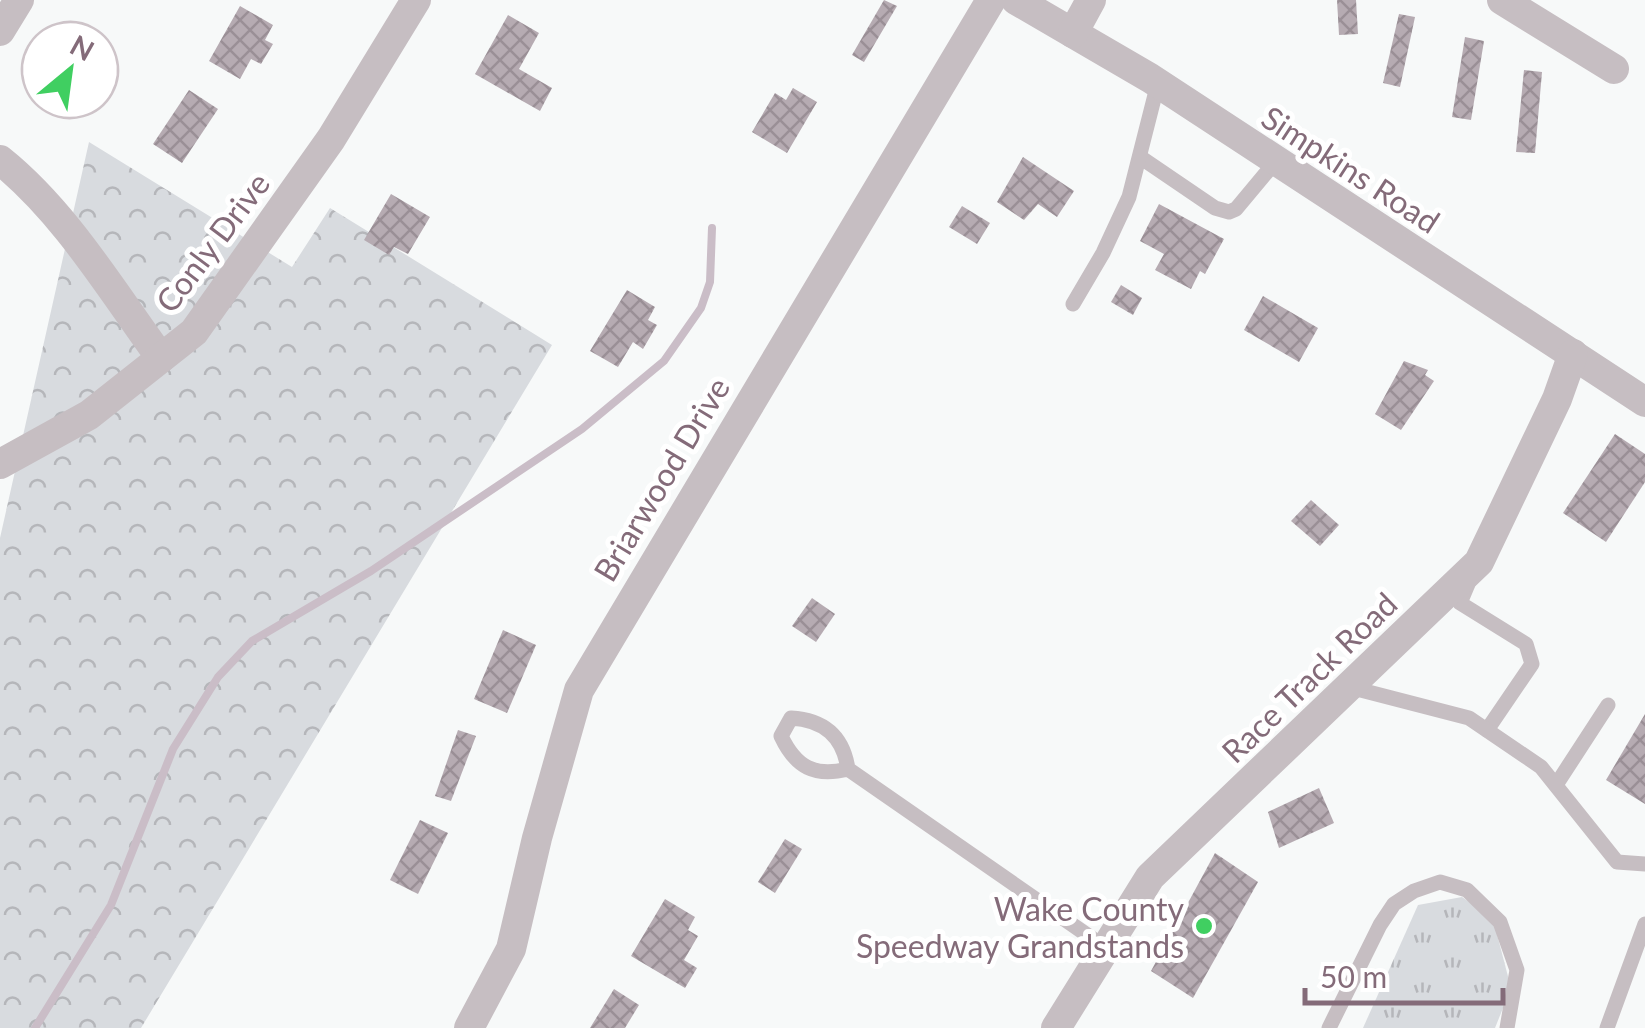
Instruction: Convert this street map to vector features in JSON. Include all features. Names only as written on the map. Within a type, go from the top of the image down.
[{"type":"street","points":[[0,31],[18,0]]},
{"type":"street","name":"Conly Drive","points":[[0,464],[90,415],[194,332],[332,139],[416,0]]},
{"type":"street","name":"Briarwood Drive","points":[[469,1028],[511,948],[578,690],[991,0]]},
{"type":"street","name":"Simpkins Road","points":[[1016,0],[1158,84],[1645,402]]},
{"type":"street","points":[[1074,33],[1090,0]]},
{"type":"street","points":[[1502,0],[1614,69]]},
{"type":"street","points":[[0,160],[16,172],[72,235],[161,358]]},
{"type":"street","name":"Race Track Road","points":[[1056,1028],[1150,877],[1479,562],[1557,399],[1573,354]]},
{"type":"lane","points":[[1073,304],[1104,253],[1129,196],[1158,84]]},
{"type":"lane","points":[[1140,156],[1215,208],[1230,212],[1276,161]]},
{"type":"lane","points":[[1479,562],[1460,603],[1526,644],[1532,664],[1487,730]]},
{"type":"lane","points":[[1349,686],[1469,718],[1541,767],[1617,862],[1645,864]]},
{"type":"lane","points":[[1556,785],[1608,705]]},
{"type":"lane","points":[[848,769],[826,775],[804,766],[788,751],[781,736],[791,718],[811,719],[834,733],[845,750],[848,769],[1106,948]]},
{"type":"lane","points":[[1329,1028],[1394,904],[1414,891],[1440,882],[1467,890],[1500,922],[1518,970],[1507,1028]]},
{"type":"lane","points":[[1607,1028],[1645,924]]},
{"type":"green space","points":[[89,142],[292,267],[330,208],[552,345],[141,1028],[0,1028],[0,538]]},
{"type":"green space","points":[[1462,897],[1493,919],[1511,988],[1495,1028],[1363,1028],[1418,905]]},
{"type":"building","points":[[884,0],[897,6],[864,62],[852,55]]},
{"type":"building","points":[[1337,0],[1356,0],[1358,34],[1339,35]]},
{"type":"building","points":[[240,6],[273,25],[265,40],[273,44],[261,64],[251,59],[240,79],[209,61]]},
{"type":"building","points":[[1399,14],[1415,17],[1400,87],[1383,83]]},
{"type":"building","points":[[508,15],[539,33],[519,69],[552,88],[540,111],[475,74]]},
{"type":"building","points":[[1465,37],[1484,41],[1471,120],[1452,117]]},
{"type":"building","points":[[1524,70],[1542,72],[1535,153],[1516,152]]},
{"type":"building","points":[[793,88],[817,102],[787,153],[752,132],[775,93],[786,100]]},
{"type":"building","points":[[189,90],[218,109],[182,163],[153,144]]},
{"type":"building","points":[[1023,157],[1074,191],[1057,217],[1038,204],[1024,220],[997,202]]},
{"type":"building","points":[[391,194],[430,217],[408,254],[394,247],[389,255],[364,240]]},
{"type":"building","points":[[1159,204],[1224,239],[1205,274],[1200,271],[1191,289],[1155,270],[1164,254],[1140,241]]},
{"type":"building","points":[[962,206],[990,223],[977,244],[949,227]]},
{"type":"building","points":[[1121,285],[1142,298],[1133,315],[1111,302]]},
{"type":"building","points":[[627,290],[655,307],[648,320],[657,325],[643,349],[633,342],[618,367],[590,351]]},
{"type":"building","points":[[1263,296],[1318,328],[1299,362],[1244,330]]},
{"type":"building","points":[[1404,361],[1428,370],[1425,375],[1434,381],[1401,430],[1375,414]]},
{"type":"building","points":[[1615,434],[1645,454],[1645,482],[1606,542],[1563,513]]},
{"type":"building","points":[[1311,500],[1339,525],[1320,546],[1291,521]]},
{"type":"building","points":[[812,598],[835,614],[816,642],[792,626]]},
{"type":"building","points":[[503,630],[536,645],[507,713],[474,699]]},
{"type":"building","points":[[1645,714],[1645,804],[1606,780]]},
{"type":"building","points":[[458,730],[476,736],[451,801],[435,796]]},
{"type":"building","points":[[1319,788],[1334,823],[1279,848],[1268,812]]},
{"type":"building","points":[[420,820],[448,833],[418,894],[390,880]]},
{"type":"building","points":[[785,839],[802,849],[775,893],[758,882]]},
{"type":"building","name":"Wake County Speedway Grandstands","points":[[1215,853],[1258,882],[1193,998],[1151,971]]},
{"type":"building","points":[[665,899],[695,917],[688,930],[698,936],[684,960],[697,968],[685,988],[631,956]]},
{"type":"building","points":[[614,989],[639,1005],[625,1028],[590,1028]]},
{"type":"waterway","points":[[35,1028],[111,905],[173,749],[218,677],[252,641],[371,571],[582,429],[664,361],[701,308],[710,282],[712,228]]},
{"type":"place","name":"Wake County Speedway Grandstands","points":[[1204,926]]}]
